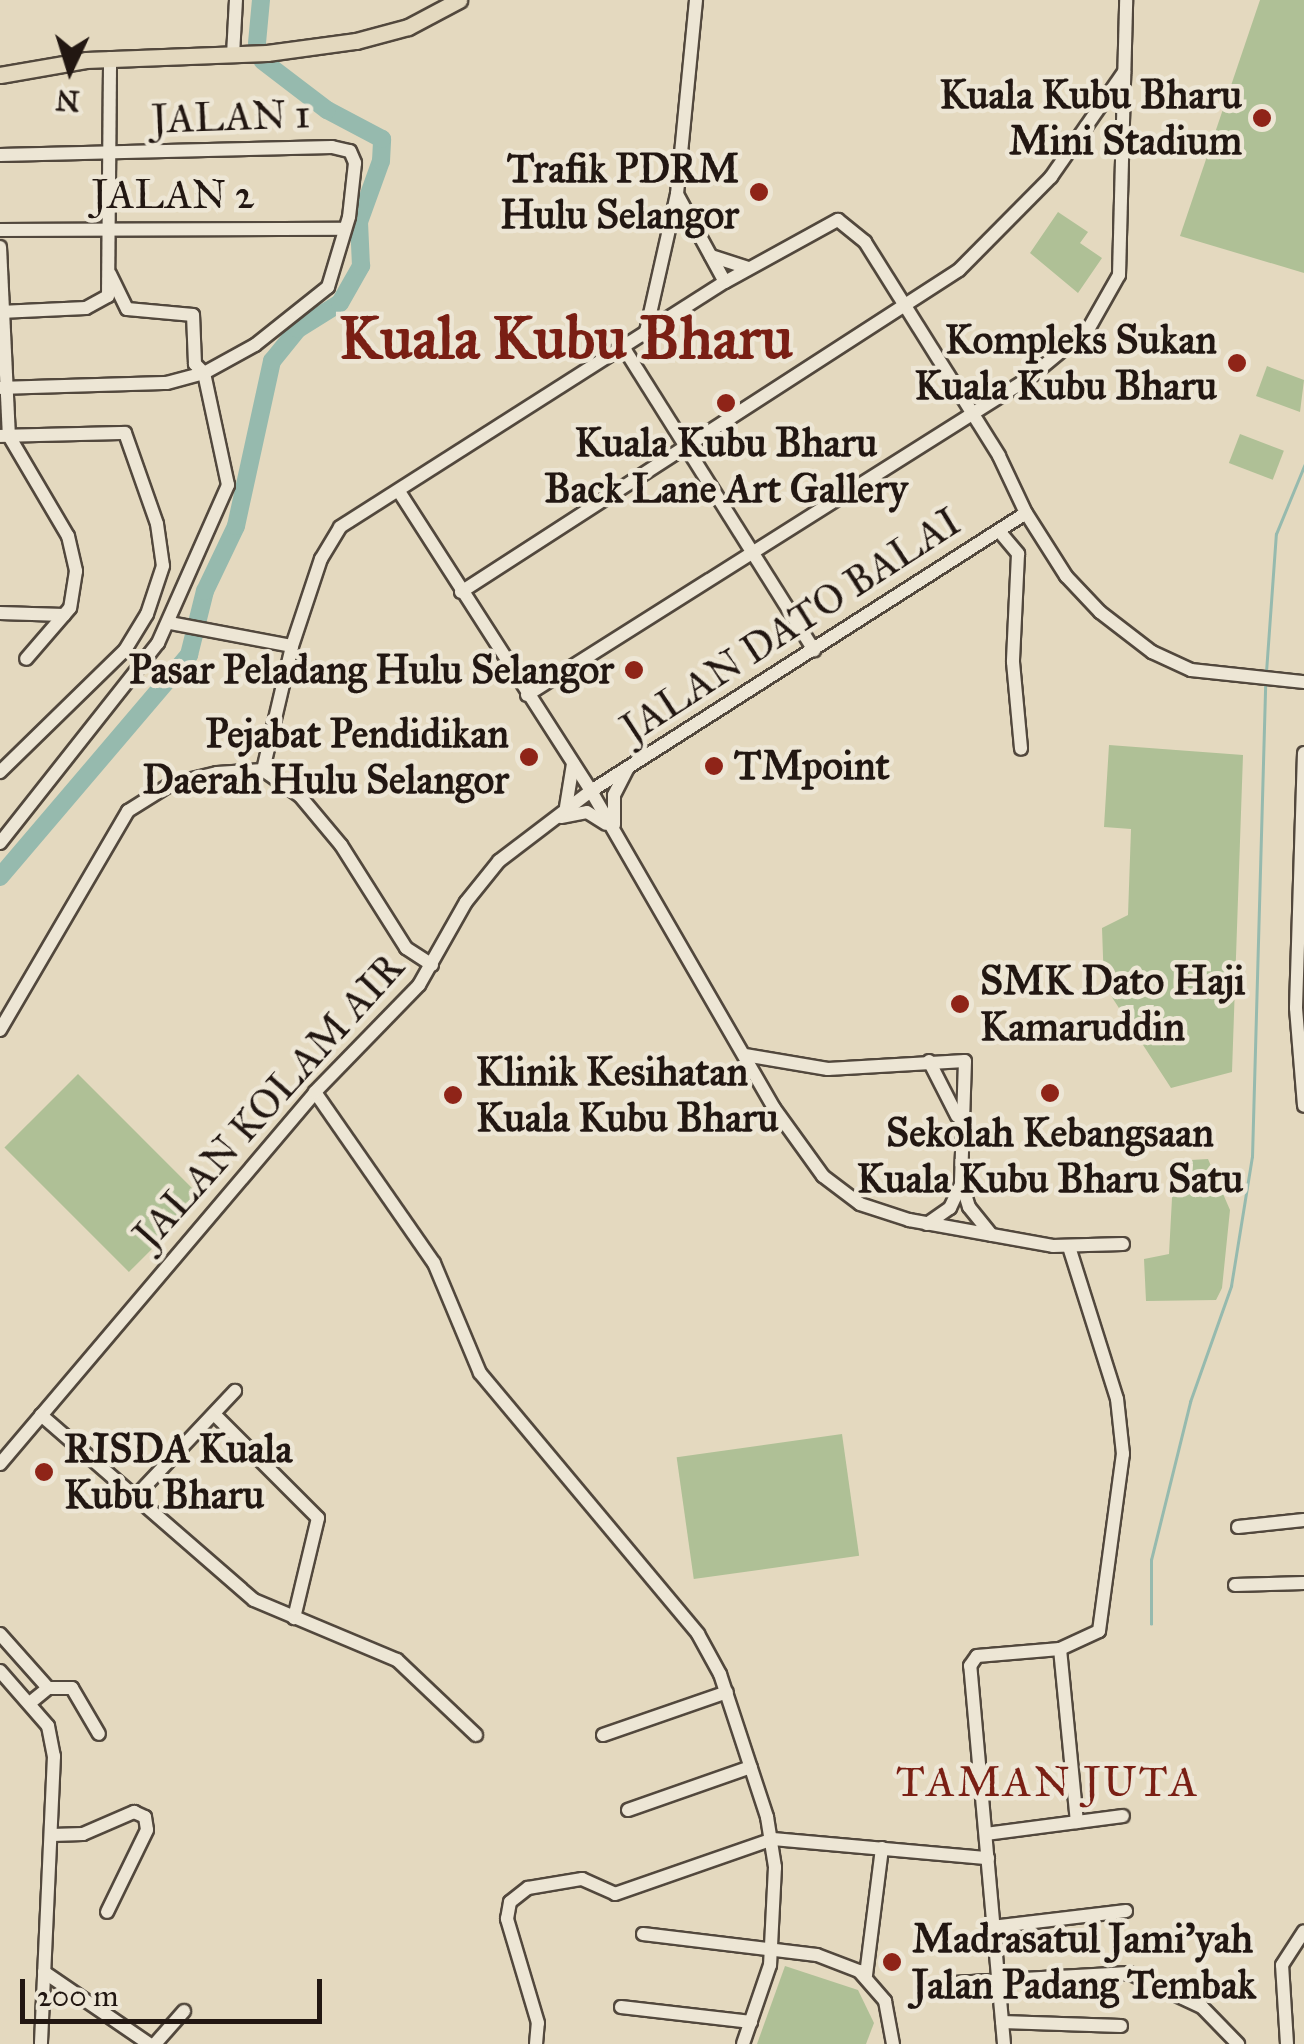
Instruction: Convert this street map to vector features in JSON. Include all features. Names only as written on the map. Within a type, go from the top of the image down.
[{"type":"main road","points":[[0,75],[110,58],[233,54],[380,36],[454,1]]},
{"type":"street","points":[[233,54],[236,0]]},
{"type":"street","points":[[645,336],[677,194],[696,0]]},
{"type":"street","points":[[528,696],[1065,350],[1109,301],[1120,264],[1126,0]]},
{"type":"street","points":[[0,312],[97,306],[108,296],[110,58]]},
{"type":"street","points":[[462,592],[902,308],[985,247],[1105,106],[1125,70]]},
{"type":"street","points":[[1105,106],[1125,106]]},
{"type":"street","name":"JALAN 1","points":[[0,155],[344,148],[355,162],[346,229],[321,295],[255,345],[204,373],[153,385],[3,388]]},
{"type":"street","points":[[677,194],[725,282]]},
{"type":"street","points":[[263,770],[292,646],[321,560],[340,528],[626,350],[725,282],[830,220],[854,228],[972,413],[1026,513],[1066,576],[1116,626],[1191,670],[1304,682]]},
{"type":"street","name":"JALAN 2","points":[[0,230],[110,226],[346,229]]},
{"type":"street","points":[[667,244],[696,234]]},
{"type":"street","points":[[0,247],[3,438],[74,552],[74,599],[59,629],[26,659]]},
{"type":"street","points":[[711,256],[748,268]]},
{"type":"street","points":[[0,843],[105,716],[170,623],[228,486],[204,373],[195,364],[193,315],[128,310],[110,274]]},
{"type":"street","points":[[626,350],[814,650]]},
{"type":"street","points":[[0,772],[124,650],[147,614],[163,566],[157,524],[125,433],[3,438]]},
{"type":"street","points":[[400,493],[591,790],[745,1056],[823,1176],[860,1204],[926,1224],[1068,1247],[1123,1244]]},
{"type":"street","name":"JALAN DATO BALAI","points":[[591,790],[1026,513]]},
{"type":"street","points":[[1000,530],[1018,554],[1013,662],[1021,749]]},
{"type":"street","points":[[0,614],[64,614]]},
{"type":"street","points":[[170,623],[292,646]]},
{"type":"street","points":[[1304,754],[1296,1008],[1304,1106]]},
{"type":"street","points":[[575,767],[622,771],[614,795],[615,833]]},
{"type":"street","points":[[564,809],[575,767]]},
{"type":"street","points":[[0,1030],[128,811],[171,784],[263,770],[310,808],[406,948],[432,965]]},
{"type":"street","name":"JALAN KOLAM AIR","points":[[0,1464],[315,1092],[432,965],[482,878],[591,790]]},
{"type":"street","points":[[552,818],[587,812],[615,833]]},
{"type":"street","points":[[745,1056],[828,1069],[965,1062],[959,1123],[961,1181],[969,1206],[992,1235]]},
{"type":"street","points":[[930,1061],[959,1123]]},
{"type":"street","points":[[315,1092],[434,1263],[480,1373],[698,1634],[727,1692],[774,1839],[772,1950],[743,2044]]},
{"type":"street","points":[[926,1224],[950,1208],[961,1181]]},
{"type":"street","points":[[1004,2044],[986,1834],[968,1689],[977,1656],[1060,1649],[1100,1631],[1124,1454],[1118,1399],[1068,1247]]},
{"type":"street","points":[[134,1497],[235,1391]]},
{"type":"street","points":[[214,1414],[318,1518],[294,1618]]},
{"type":"street","points":[[41,1415],[254,1600],[397,1660],[476,1735]]},
{"type":"street","points":[[1238,1527],[1304,1520]]},
{"type":"street","points":[[1235,1585],[1304,1583]]},
{"type":"street","points":[[0,1634],[48,1688]]},
{"type":"street","points":[[1060,1649],[1077,1822]]},
{"type":"street","points":[[0,1671],[30,1702],[52,1739],[52,1836],[41,2044]]},
{"type":"street","points":[[30,1702],[48,1688],[72,1688],[99,1734]]},
{"type":"street","points":[[603,1735],[727,1692]]},
{"type":"street","points":[[628,1810],[751,1767]]},
{"type":"street","points":[[52,1836],[83,1834],[134,1812],[145,1817],[148,1830],[108,1912]]},
{"type":"street","points":[[986,1834],[1123,1816]]},
{"type":"street","points":[[536,2044],[538,2023],[508,1929],[510,1902],[528,1888],[571,1878],[615,1894],[774,1839],[988,1858]]},
{"type":"street","points":[[866,1975],[882,1848]]},
{"type":"street","points":[[992,1928],[1126,1911]]},
{"type":"street","points":[[1286,2044],[1282,1965],[1304,1931]]},
{"type":"street","points":[[643,1934],[817,1955],[866,1975],[886,2001],[893,2044]]},
{"type":"street","points":[[44,1972],[152,2044],[184,2010]]},
{"type":"street","points":[[954,1983],[997,1978],[1134,1975],[1202,2007],[1238,2044]]},
{"type":"street","points":[[621,2007],[751,2022]]},
{"type":"street","points":[[1002,2022],[1122,2026]]},
{"type":"green space","name":"Kuala Kubu Bharu Mini Stadium","points":[[1260,0],[1304,0],[1304,273],[1180,236]]},
{"type":"green space","points":[[1058,212],[1088,232],[1080,243],[1102,258],[1078,293],[1030,253]]},
{"type":"green space","points":[[1267,366],[1304,380],[1300,412],[1256,396]]},
{"type":"green space","points":[[1240,434],[1284,451],[1273,480],[1229,463]]},
{"type":"green space","points":[[1109,745],[1243,755],[1232,1072],[1171,1088],[1104,985],[1102,928],[1128,915],[1131,829],[1104,827]]},
{"type":"green space","points":[[78,1074],[202,1198],[129,1272],[4,1148]]},
{"type":"green space","points":[[1208,1159],[1230,1210],[1222,1288],[1216,1300],[1146,1301],[1144,1259],[1169,1254],[1174,1161]]},
{"type":"green space","points":[[842,1434],[859,1556],[694,1579],[677,1457]]},
{"type":"green space","points":[[785,1966],[858,1990],[874,2023],[866,2044],[757,2044]]},
{"type":"waterway","points":[[257,43],[261,0]]},
{"type":"waterway","points":[[0,877],[189,655],[205,591],[236,526],[272,361],[298,329],[340,303],[361,266],[359,222],[381,161],[382,139],[327,110],[263,61]]},
{"type":"waterway","points":[[1266,672],[1276,534],[1304,466]]},
{"type":"waterway","points":[[1151,1624],[1151,1560],[1190,1402],[1231,1286],[1252,1157],[1265,685]]},
{"type":"place","name":"Kuala Kubu Bharu Mini Stadium","points":[[1262,118]]},
{"type":"place","name":"Trafik PDRM Hulu Selangor","points":[[759,192]]},
{"type":"place","name":"Kompleks Sukan Kuala Kubu Bharu","points":[[1237,363]]},
{"type":"place","name":"Kuala Kubu Bharu Back Lane Art Gallery","points":[[726,403]]},
{"type":"place","name":"Pasar Peladang Hulu Selangor","points":[[634,670]]},
{"type":"place","name":"Pejabat Pendidikan Daerah Hulu Selangor","points":[[529,757]]},
{"type":"place","name":"TMpoint","points":[[714,766]]},
{"type":"place","name":"SMK Dato Haji Kamaruddin","points":[[960,1004]]},
{"type":"place","name":"Sekolah Kebangsaan Kuala Kubu Bharu Satu","points":[[1050,1093]]},
{"type":"place","name":"Klinik Kesihatan Kuala Kubu Bharu","points":[[453,1095]]},
{"type":"place","name":"RISDA Kuala Kubu Bharu","points":[[44,1472]]},
{"type":"place","name":"Madrasatul Jami'yah Jalan Padang Tembak","points":[[892,1962]]},
{"type":"district","name":"Kuala Kubu Bharu","points":[[566,337]]},
{"type":"district","name":"TAMAN JUTA","points":[[1048,1782]]}]
